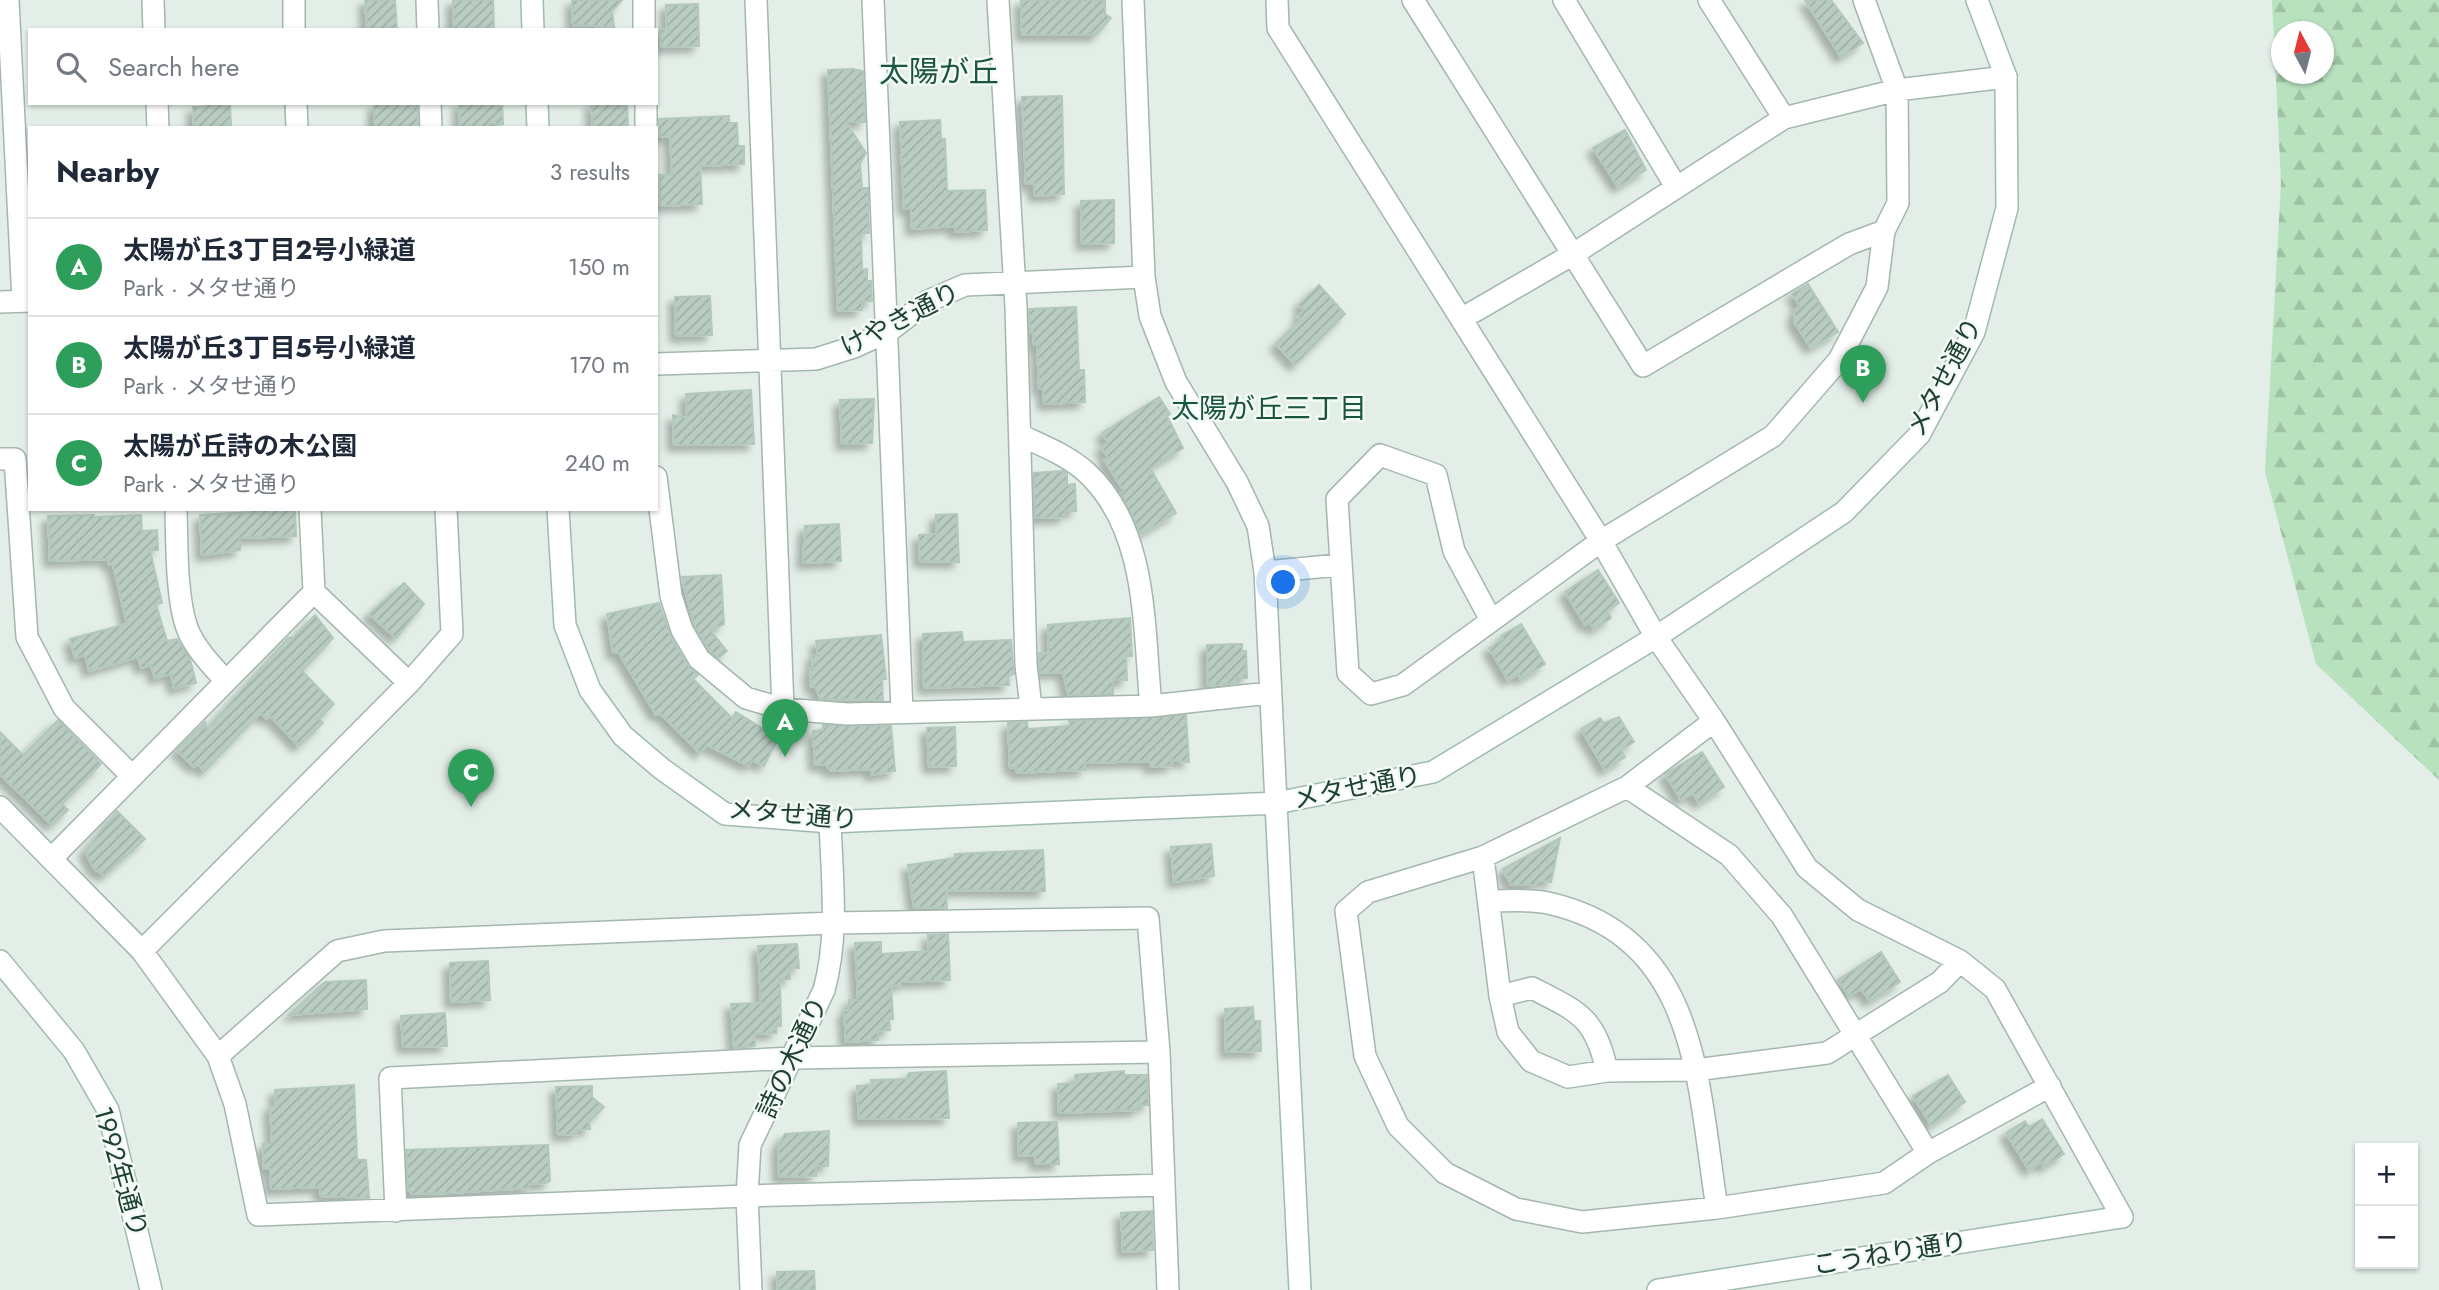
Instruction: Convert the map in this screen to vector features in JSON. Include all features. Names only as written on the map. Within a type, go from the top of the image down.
[{"type":"street","points":[[0,302],[26,301],[8,0]]},
{"type":"street","points":[[153,0],[154,28]]},
{"type":"street","points":[[294,0],[294,28]]},
{"type":"street","points":[[427,0],[428,28]]},
{"type":"street","points":[[532,0],[533,28]]},
{"type":"street","points":[[644,0],[645,28]]},
{"type":"street","points":[[755,0],[783,709]]},
{"type":"street","points":[[873,0],[902,712]]},
{"type":"street","points":[[998,0],[1014,282],[1026,666],[1031,707]]},
{"type":"street","points":[[1133,0],[1144,277],[1150,316],[1176,382],[1237,482],[1258,526],[1265,572],[1300,1290]]},
{"type":"street","points":[[1277,0],[1278,28],[1601,541],[1656,637],[1714,721],[1807,868],[1858,910],[1960,961],[1995,989],[2050,1086],[1928,1153],[1884,1183],[1717,1208],[1582,1222],[1516,1209],[1445,1173],[1398,1126],[1365,1056],[1346,911],[1368,892],[1483,857],[1626,787],[1714,721]]},
{"type":"street","points":[[1413,0],[1575,253],[1643,366],[1849,244],[1884,231]]},
{"type":"street","points":[[1564,0],[1675,185]]},
{"type":"street","points":[[1709,0],[1784,118]]},
{"type":"street","points":[[1491,620],[1454,551],[1436,475],[1380,454],[1337,499],[1339,565],[1348,673],[1371,694],[1403,685],[1601,541],[1773,436],[1839,360],[1877,287],[1884,231],[1898,202],[1897,90],[1864,0]]},
{"type":"street","name":"メタせ通り","points":[[558,511],[565,625],[590,690],[623,736],[662,769],[725,814],[830,822],[1276,803],[1433,772],[1656,637],[1844,512],[1919,435],[1974,332],[2007,208],[2006,77],[1977,0]]},
{"type":"street","points":[[1461,319],[1575,253],[1675,185],[1784,118],[1897,90],[2006,77]]},
{"type":"street","points":[[157,105],[158,126]]},
{"type":"street","points":[[296,105],[297,126]]},
{"type":"street","points":[[430,105],[431,126]]},
{"type":"street","points":[[537,105],[538,126]]},
{"type":"street","points":[[646,105],[646,126]]},
{"type":"street","name":"けやき通り","points":[[658,364],[816,359],[854,347],[887,332],[928,301],[965,285],[1144,277]]},
{"type":"street","points":[[1020,435],[1068,458],[1087,474],[1121,520],[1136,558],[1151,706]]},
{"type":"street","points":[[0,459],[15,459],[27,637],[64,708],[132,776]]},
{"type":"street","points":[[658,493],[671,596],[682,630],[699,659],[746,698],[783,709],[848,714],[1031,707],[1151,706],[1269,693]]},
{"type":"street","points":[[176,511],[178,572],[187,629],[226,681]]},
{"type":"street","points":[[310,511],[314,592],[409,683]]},
{"type":"street","points":[[142,951],[409,683],[452,634],[446,511]]},
{"type":"street","points":[[1265,572],[1339,565]]},
{"type":"street","points":[[51,859],[314,592]]},
{"type":"street","points":[[1626,787],[1729,855],[1782,916],[1852,1034],[1928,1153]]},
{"type":"street","points":[[0,807],[142,951],[218,1056],[235,1104],[258,1215],[747,1196],[1164,1185]]},
{"type":"street","name":"詩の木通り","points":[[751,1290],[747,1196],[750,1145],[824,990],[831,967],[833,923],[830,822]]},
{"type":"street","points":[[1483,857],[1500,996],[1508,1032],[1531,1060],[1568,1077],[1606,1072],[1695,1070],[1826,1053],[1852,1034],[1940,982],[1960,961]]},
{"type":"street","points":[[1489,901],[1547,903],[1599,922],[1646,954],[1674,996],[1689,1039],[1717,1208]]},
{"type":"street","points":[[218,1056],[337,951],[384,942],[833,923],[1148,918],[1158,1052],[1168,1290]]},
{"type":"street","name":"1992年通り","points":[[0,961],[74,1051],[108,1110],[151,1290]]},
{"type":"street","points":[[1500,996],[1532,988],[1575,1010],[1600,1039],[1606,1072]]},
{"type":"street","points":[[396,1211],[390,1078],[793,1058],[1158,1052]]},
{"type":"street","name":"こうねり通り","points":[[1658,1290],[2122,1217],[2050,1086]]},
{"type":"green space","points":[[2272,0],[2439,0],[2439,780],[2316,664],[2265,472],[2281,183],[2276,84],[2334,84],[2334,21],[2273,21]]},
{"type":"building","points":[[365,0],[395,0],[397,28],[367,28]]},
{"type":"building","points":[[453,0],[493,0],[494,28],[453,28]]},
{"type":"building","points":[[572,0],[622,0],[612,11],[614,27],[573,25]]},
{"type":"building","points":[[1021,0],[1105,0],[1105,14],[1111,18],[1096,35],[1022,35]]},
{"type":"building","points":[[1805,0],[1831,0],[1863,43],[1841,57]]},
{"type":"building","points":[[698,4],[699,46],[661,47],[660,29],[667,29],[666,5]]},
{"type":"building","points":[[828,70],[863,71],[865,122],[846,122],[866,153],[860,163],[862,188],[868,188],[869,233],[861,233],[862,270],[867,269],[867,281],[871,281],[872,301],[862,301],[862,310],[838,311]]},
{"type":"building","points":[[1062,96],[1064,194],[1035,196],[1034,184],[1026,184],[1022,97]]},
{"type":"building","points":[[230,105],[231,126],[194,126],[193,107]]},
{"type":"building","points":[[374,105],[417,105],[418,126],[374,126]]},
{"type":"building","points":[[459,105],[502,105],[503,124],[460,126]]},
{"type":"building","points":[[591,105],[627,105],[628,126],[593,126]]},
{"type":"building","points":[[729,116],[729,123],[737,123],[738,146],[744,146],[744,164],[700,166],[702,204],[660,206],[659,175],[672,175],[670,136],[658,137],[659,119]]},
{"type":"building","points":[[940,120],[941,139],[945,139],[947,191],[985,190],[987,230],[955,232],[955,226],[912,229],[911,209],[904,209],[900,122]]},
{"type":"building","points":[[1625,130],[1646,170],[1618,187],[1593,148]]},
{"type":"building","points":[[1114,200],[1114,243],[1082,244],[1081,201]]},
{"type":"building","points":[[1808,284],[1838,332],[1811,348],[1794,322],[1795,310],[1800,306],[1792,294]]},
{"type":"building","points":[[1319,285],[1345,314],[1295,365],[1276,344],[1301,320],[1298,317],[1304,310],[1299,305]]},
{"type":"building","points":[[710,296],[712,335],[676,336],[675,297]]},
{"type":"building","points":[[1076,307],[1079,370],[1084,370],[1085,402],[1068,403],[1065,398],[1065,403],[1044,404],[1043,389],[1039,389],[1037,344],[1034,345],[1033,332],[1030,333],[1029,309]]},
{"type":"building","points":[[751,390],[754,444],[674,445],[673,415],[687,418],[686,394]]},
{"type":"building","points":[[1159,397],[1170,414],[1167,416],[1183,448],[1150,468],[1176,513],[1141,534],[1120,493],[1124,491],[1104,460],[1108,458],[1101,447],[1108,443],[1102,433]]},
{"type":"building","points":[[874,399],[872,443],[842,444],[840,400]]},
{"type":"building","points":[[1063,471],[1067,474],[1067,485],[1075,484],[1076,511],[1065,511],[1065,517],[1035,518],[1034,473]]},
{"type":"building","points":[[295,511],[296,536],[240,538],[240,550],[202,555],[200,515]]},
{"type":"building","points":[[957,514],[959,562],[920,561],[919,535],[936,534],[936,515]]},
{"type":"building","points":[[141,515],[142,531],[157,530],[158,550],[150,550],[162,603],[156,604],[167,641],[177,639],[190,659],[196,683],[174,688],[171,674],[155,678],[151,665],[141,668],[138,657],[89,671],[85,655],[75,658],[70,639],[127,624],[113,565],[109,565],[108,559],[50,561],[48,516]]},
{"type":"building","points":[[839,524],[841,561],[803,563],[805,526]]},
{"type":"building","points":[[1598,570],[1619,603],[1607,611],[1611,618],[1594,629],[1590,623],[1585,625],[1565,592]]},
{"type":"building","points":[[721,575],[724,624],[710,630],[727,651],[718,658],[709,650],[694,625],[682,577]]},
{"type":"building","points":[[404,583],[424,604],[396,638],[369,614]]},
{"type":"building","points":[[659,603],[671,637],[688,666],[698,675],[693,679],[732,718],[736,712],[778,738],[764,766],[752,760],[749,766],[707,745],[700,753],[660,713],[656,715],[619,653],[613,653],[607,614]]},
{"type":"building","points":[[315,615],[333,638],[302,671],[334,704],[319,719],[323,723],[299,746],[270,716],[267,719],[260,713],[205,771],[198,764],[194,767],[177,750],[205,722],[207,729],[288,638],[293,638]]},
{"type":"building","points":[[1130,618],[1132,656],[1126,656],[1127,680],[1113,680],[1113,694],[1068,695],[1063,672],[1040,673],[1039,653],[1049,654],[1048,625]]},
{"type":"building","points":[[1521,624],[1545,664],[1521,679],[1518,674],[1508,680],[1489,648],[1503,639],[1501,636]]},
{"type":"building","points":[[962,632],[963,642],[1011,640],[1014,674],[1008,676],[1009,685],[924,688],[923,634]]},
{"type":"building","points":[[881,635],[886,679],[882,679],[883,700],[820,699],[816,687],[811,687],[812,655],[818,655],[816,641]]},
{"type":"building","points":[[1242,644],[1242,651],[1246,651],[1247,678],[1236,678],[1236,683],[1208,686],[1207,645]]},
{"type":"building","points":[[1186,715],[1189,762],[1171,760],[1172,766],[1150,767],[1150,761],[1084,763],[1085,770],[1017,773],[1016,767],[1010,768],[1008,723],[1027,722],[1028,729],[1070,726],[1069,721]]},
{"type":"building","points":[[1619,717],[1634,742],[1621,750],[1625,757],[1605,770],[1581,729],[1600,718],[1604,723]]},
{"type":"building","points":[[58,720],[101,764],[62,804],[68,810],[52,825],[0,774],[0,732],[23,755]]},
{"type":"building","points":[[823,725],[891,726],[895,771],[871,775],[871,769],[831,771],[826,765],[815,765],[813,731],[823,730]]},
{"type":"building","points":[[955,727],[956,766],[929,767],[927,728]]},
{"type":"building","points":[[1702,752],[1724,787],[1699,803],[1693,793],[1681,800],[1665,774]]},
{"type":"building","points":[[117,811],[145,839],[105,875],[94,869],[85,851]]},
{"type":"building","points":[[1560,838],[1551,882],[1541,880],[1533,885],[1511,885],[1503,869]]},
{"type":"building","points":[[1211,844],[1214,876],[1174,882],[1171,847]]},
{"type":"building","points":[[1043,850],[1045,891],[946,890],[947,908],[914,908],[908,865],[955,858],[955,854]]},
{"type":"building","points":[[948,934],[950,980],[901,982],[901,985],[891,986],[893,1019],[889,1019],[890,1030],[878,1031],[878,1040],[846,1042],[844,1011],[849,1010],[849,1000],[858,1000],[855,943],[881,942],[881,954],[929,951],[928,935]]},
{"type":"building","points":[[797,944],[799,968],[789,968],[790,979],[780,980],[781,1026],[776,1026],[776,1033],[754,1034],[755,1046],[734,1048],[731,1004],[761,1003],[758,946]]},
{"type":"building","points":[[1881,952],[1900,982],[1870,1001],[1861,989],[1849,996],[1838,980]]},
{"type":"building","points":[[488,961],[490,1000],[451,1002],[450,963]]},
{"type":"building","points":[[366,980],[367,1009],[289,1015],[325,982]]},
{"type":"building","points":[[1253,1007],[1254,1021],[1260,1021],[1261,1051],[1226,1052],[1225,1009]]},
{"type":"building","points":[[445,1013],[447,1046],[403,1047],[401,1016]]},
{"type":"building","points":[[946,1071],[949,1118],[859,1119],[857,1086],[872,1085],[871,1080],[906,1079],[909,1073]]},
{"type":"building","points":[[1124,1071],[1124,1075],[1147,1075],[1148,1105],[1138,1105],[1138,1110],[1059,1113],[1058,1084],[1076,1083],[1075,1075]]},
{"type":"building","points":[[1948,1075],[1965,1102],[1931,1125],[1913,1096]]},
{"type":"building","points":[[354,1085],[357,1160],[366,1160],[369,1198],[321,1196],[320,1187],[271,1189],[270,1169],[264,1169],[263,1144],[272,1144],[270,1106],[276,1106],[275,1090]]},
{"type":"building","points":[[592,1086],[592,1097],[604,1107],[589,1122],[590,1129],[576,1130],[577,1134],[558,1135],[556,1087]]},
{"type":"building","points":[[2042,1119],[2064,1154],[2044,1167],[2041,1162],[2029,1170],[2006,1133],[2025,1121],[2029,1127]]},
{"type":"building","points":[[1057,1122],[1059,1164],[1036,1164],[1035,1155],[1019,1156],[1018,1123]]},
{"type":"building","points":[[829,1131],[828,1166],[816,1166],[816,1176],[779,1177],[778,1146],[785,1134]]},
{"type":"building","points":[[548,1145],[550,1181],[546,1183],[529,1184],[529,1188],[449,1193],[413,1194],[408,1190],[406,1150]]},
{"type":"building","points":[[1152,1211],[1153,1250],[1123,1252],[1121,1213]]},
{"type":"building","points":[[814,1271],[815,1290],[778,1290],[777,1272]]},
{"type":"place","name":"太陽が丘３丁目５号小緑道","points":[[1863,403]]},
{"type":"place","name":"太陽が丘３丁目２号小緑道","points":[[785,757]]},
{"type":"place","name":"太陽が丘詩の木公園","points":[[471,807]]},
{"type":"district","name":"太陽が丘","points":[[939,71]]},
{"type":"district","name":"太陽が丘三丁目","points":[[1269,408]]}]
